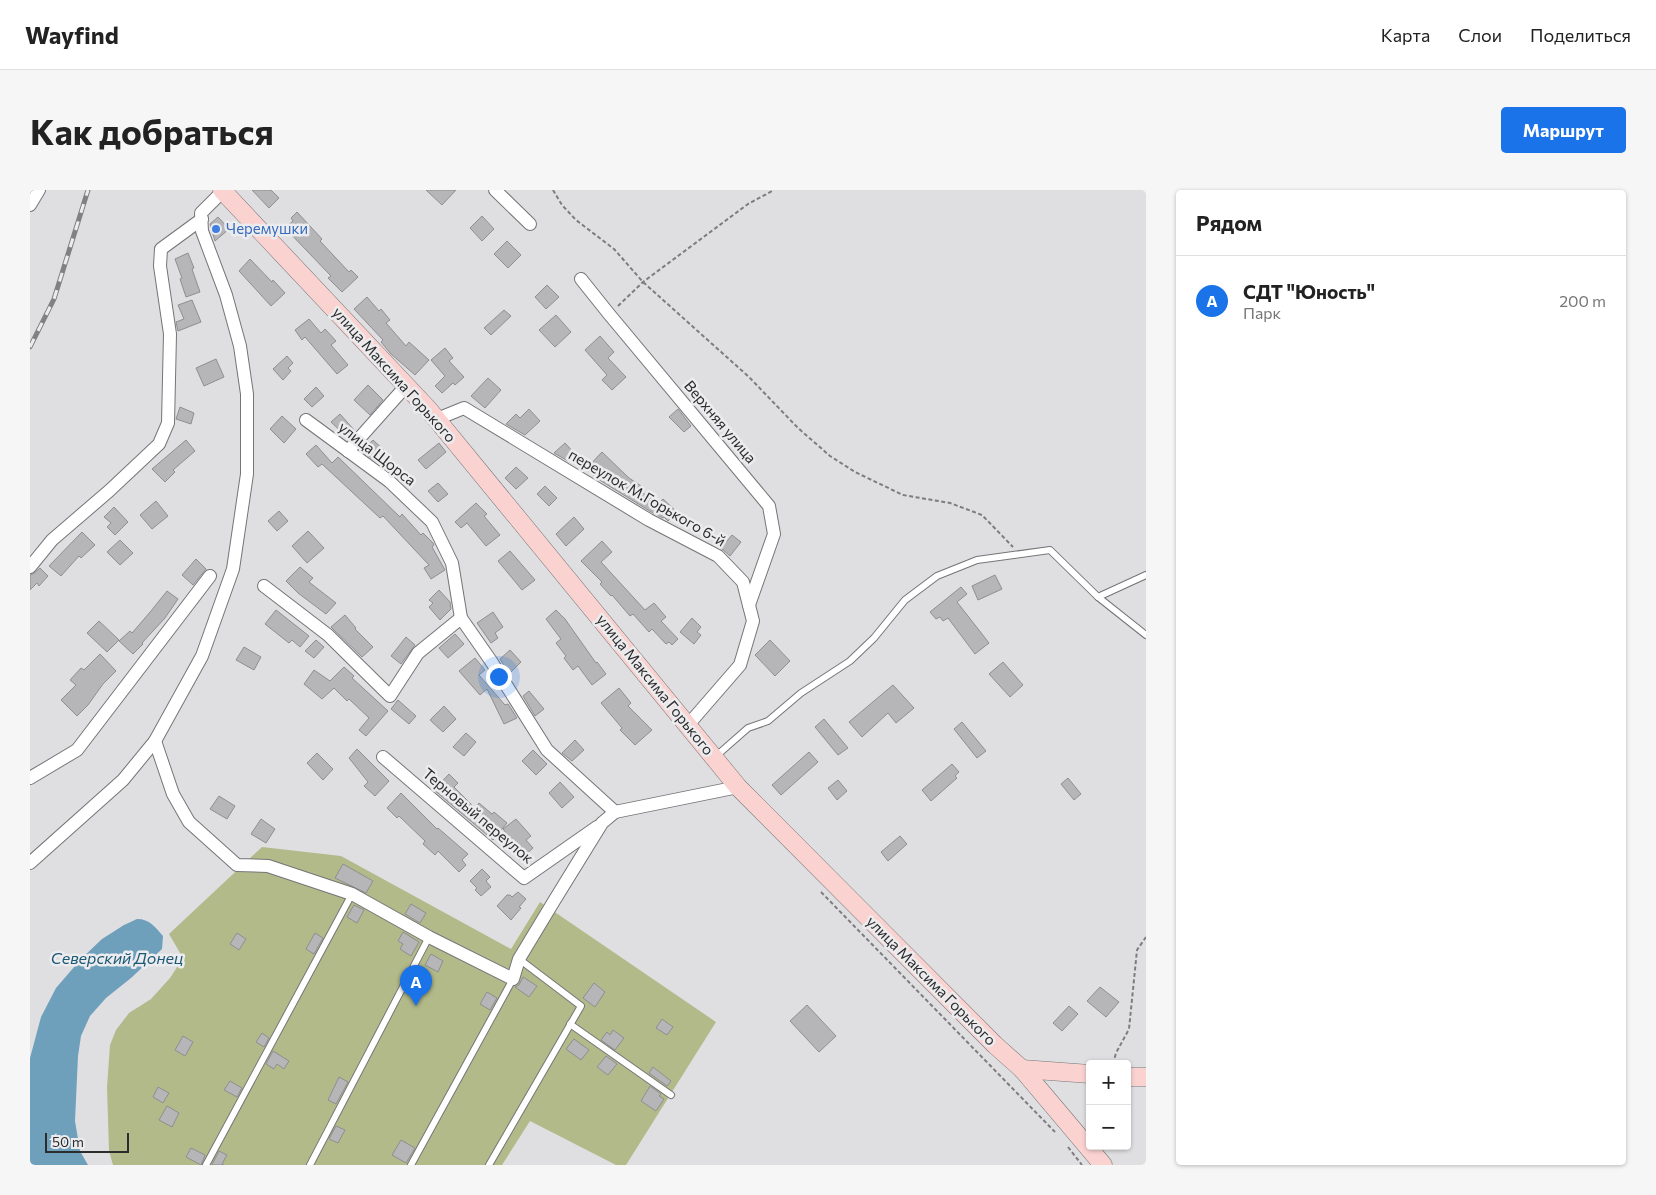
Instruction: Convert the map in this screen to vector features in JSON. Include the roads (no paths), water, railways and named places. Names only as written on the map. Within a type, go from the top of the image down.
[{"type":"street","points":[[30,205],[38,190]]},
{"type":"street","points":[[30,863],[123,780],[155,740],[202,656],[233,569],[247,474],[247,394],[240,346],[226,295],[202,231],[201,213],[223,190]]},
{"type":"street","name":"улица Максима Горького","points":[[223,190],[437,419],[738,787],[988,1038],[1022,1069],[1103,1165]]},
{"type":"street","points":[[494,190],[530,224]]},
{"type":"street","points":[[30,567],[52,540],[110,491],[159,444],[168,423],[170,334],[160,266],[161,249],[202,219]]},
{"type":"street","name":"Верхняя улица","points":[[581,279],[769,506],[774,534],[749,605]]},
{"type":"street","points":[[348,451],[406,386]]},
{"type":"street","name":"переулок М.Горького 6-й","points":[[437,419],[464,408],[649,520],[718,556],[743,582],[753,621],[740,665],[688,725]]},
{"type":"street","name":"улица Щорса","points":[[306,420],[389,481],[432,522],[452,563],[461,618],[491,661],[547,750],[615,812]]},
{"type":"street","points":[[30,778],[77,750],[210,576]]},
{"type":"street","points":[[264,586],[328,635],[390,696],[418,653],[461,618]]},
{"type":"street","points":[[155,740],[173,794],[189,822],[237,865],[268,866],[352,894],[429,937],[513,979],[519,958],[602,823],[615,812],[738,787]]},
{"type":"street","name":"Терновый переулок","points":[[383,757],[524,878],[602,823]]},
{"type":"street","points":[[1022,1069],[1086,1074]]},
{"type":"lane","points":[[714,757],[748,728],[768,721],[801,693],[850,661],[874,638],[905,600],[937,576],[978,560],[1050,550],[1098,597],[1146,635]]},
{"type":"lane","points":[[1098,597],[1146,575]]},
{"type":"lane","points":[[206,1165],[352,894]]},
{"type":"lane","points":[[310,1165],[429,937]]},
{"type":"lane","points":[[489,1165],[581,1006],[519,958]]},
{"type":"lane","points":[[411,1165],[513,979]]},
{"type":"lane","points":[[570,1024],[671,1095]]},
{"type":"water","name":"Северский Донец","points":[[137,919],[149,922],[163,936],[162,949],[106,998],[90,1016],[81,1036],[78,1056],[75,1121],[80,1151],[88,1165],[30,1165],[30,1058],[41,1017],[56,988],[81,959],[102,939]]},
{"type":"railway","points":[[30,347],[54,299],[88,190]]},
{"type":"place","name":"Черемушки","points":[[216,229]]},
{"type":"place","name":"СДТ \"Юность\"","points":[[416,1006]]}]
